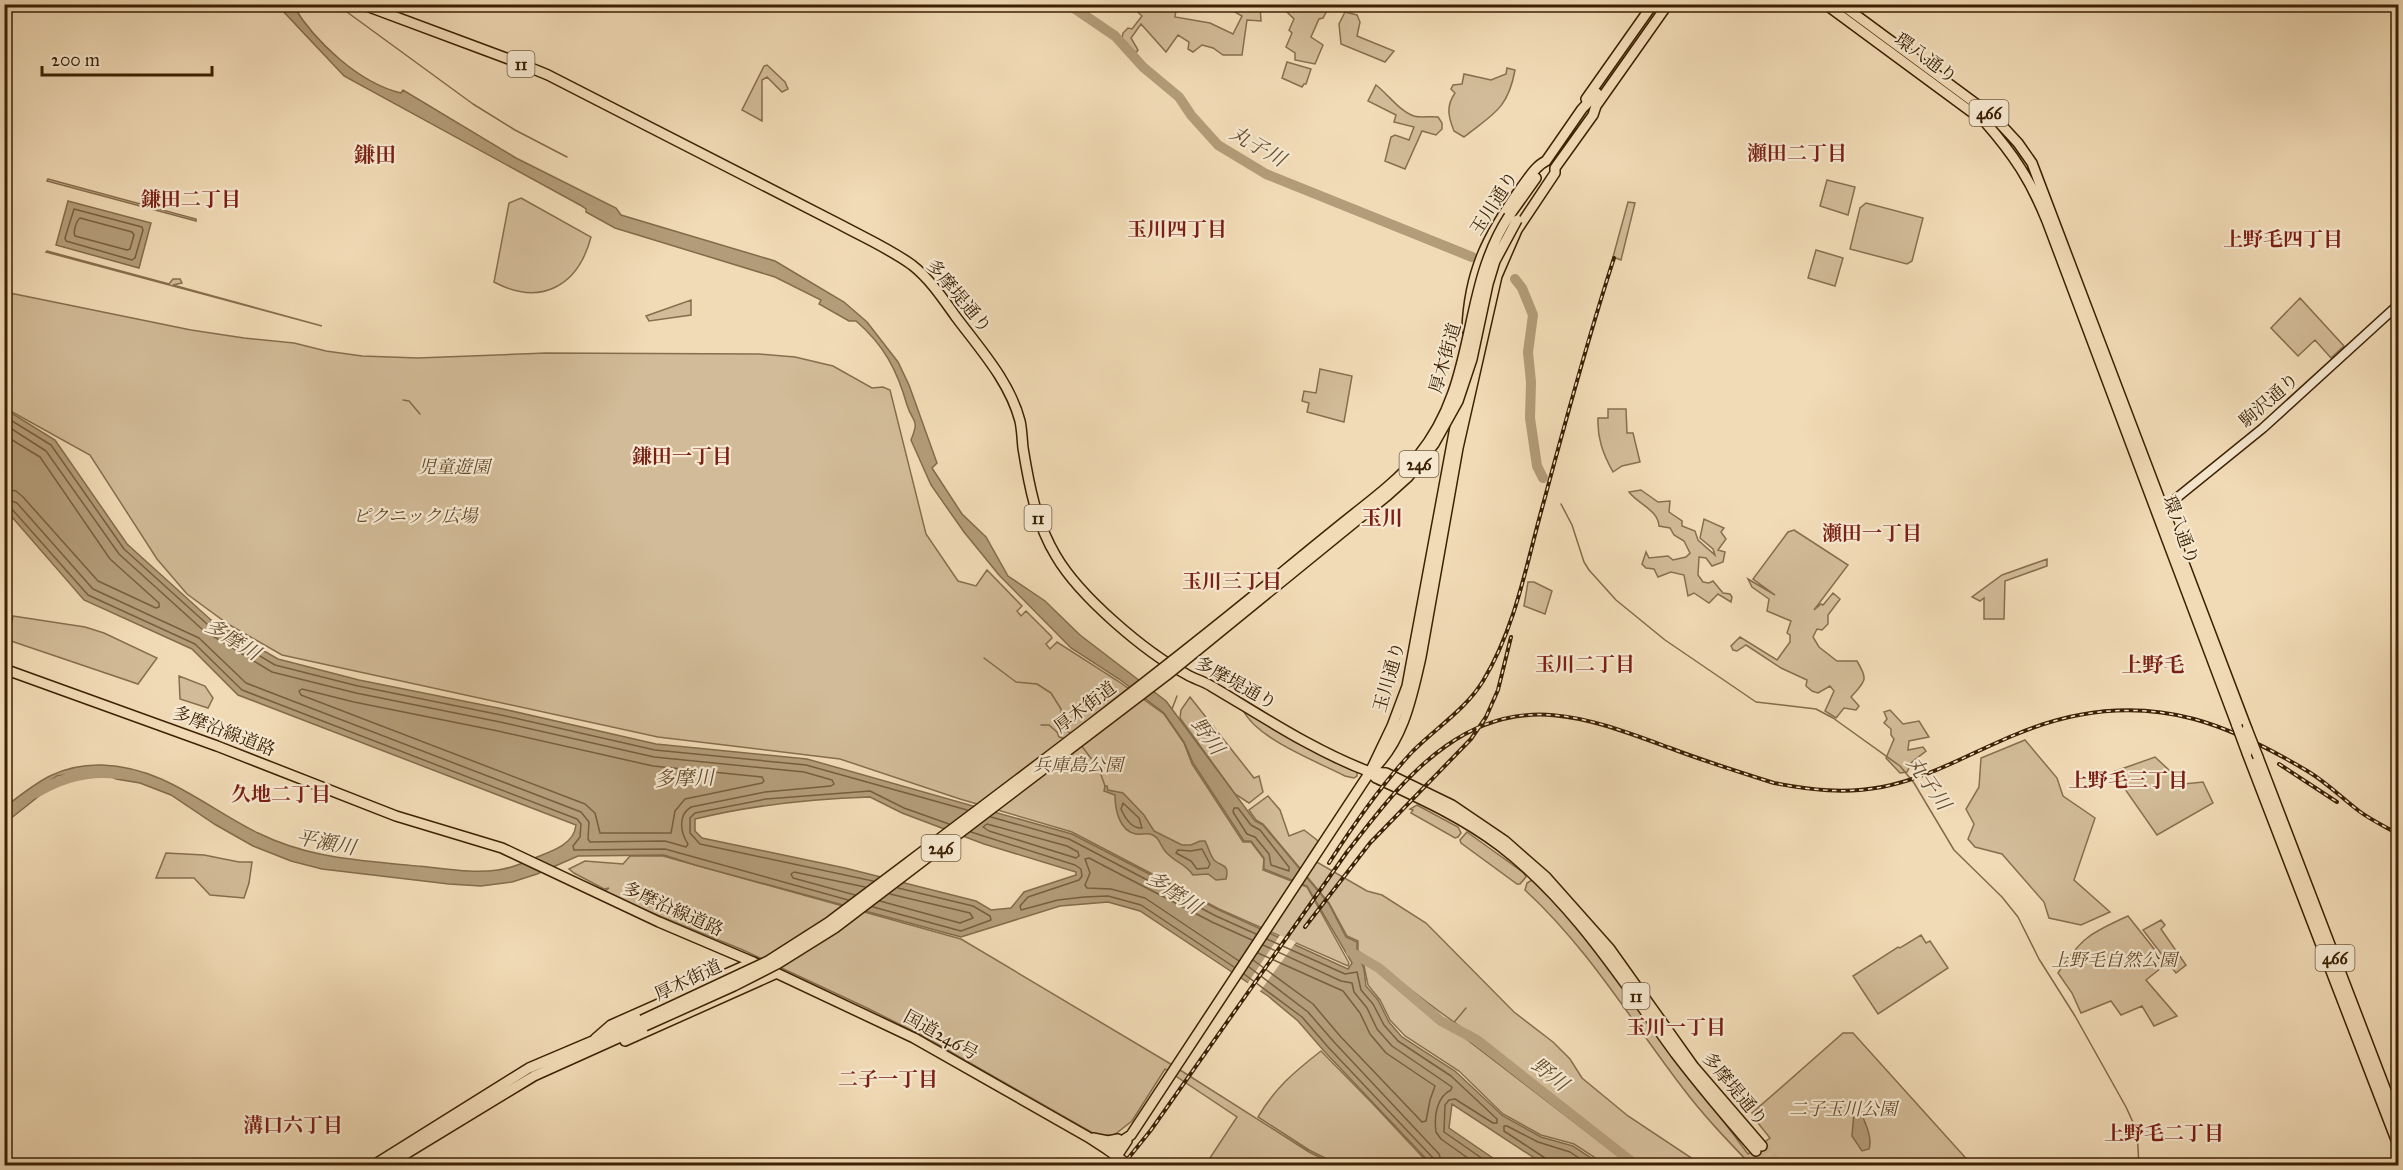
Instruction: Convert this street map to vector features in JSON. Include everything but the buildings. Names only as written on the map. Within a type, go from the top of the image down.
[{"type":"main road","name":"多摩堤通り","points":[[361,4],[548,75],[841,225],[913,266],[929,282],[984,354],[1009,394],[1021,425],[1026,465],[1040,522],[1057,558],[1076,584],[1106,613],[1160,657],[1276,724],[1370,772],[1386,772],[1452,805],[1505,841],[1546,877],[1610,949],[1694,1067],[1759,1148]]},
{"type":"main road","name":"246","points":[[1582,109],[1585,100],[1653,4]]},
{"type":"main road","name":"玉川通り","points":[[1370,772],[1392,726],[1407,686],[1465,376],[1468,311],[1476,268],[1498,221],[1525,183],[1541,163],[1546,161],[1582,109],[1591,102],[1661,4]]},
{"type":"main road","name":"玉川通り","points":[[1115,1146],[1131,1135],[1138,1125],[1370,772],[1384,757],[1404,720],[1412,700],[1458,448],[1497,276],[1510,243],[1555,173],[1555,168],[1668,4]]},
{"type":"main road","name":"246","points":[[1593,115],[1600,109],[1675,4]]},
{"type":"main road","name":"環八通り","points":[[1825,4],[1970,110],[1996,134],[2032,185],[2071,275],[2398,1122]]},
{"type":"main road","name":"環八通り","points":[[1841,4],[1986,111],[2010,133],[2025,152],[2038,175],[2071,275]]},
{"type":"main road","name":"厚木街道","points":[[1513,218],[1546,161]]},
{"type":"main road","name":"厚木街道","points":[[386,1166],[534,1076],[597,1043],[643,1023],[768,961],[829,922],[1187,650],[1385,490],[1419,455],[1451,401],[1464,360],[1482,274],[1495,241],[1551,170],[1555,168]]},
{"type":"main road","name":"駒沢通り","points":[[2161,511],[2263,428],[2398,305]]},
{"type":"main road","name":"環八通り","points":[[2161,511],[2247,753],[2398,1145]]},
{"type":"main road","name":"多摩沿線道路","points":[[4,669],[226,749],[387,812],[493,844],[659,922],[753,962]]},
{"type":"main road","name":"246","points":[[597,1043],[611,1025],[753,962]]},
{"type":"main road","name":"国道246号","points":[[753,962],[842,1002],[914,1038],[1088,1137],[1115,1146]]},
{"type":"main road","name":"246","points":[[597,1043],[620,1043],[643,1035],[777,974]]},
{"type":"main road","name":"厚木街道","points":[[372,1166],[503,1082],[555,1056],[597,1043]]},
{"type":"main road","name":"玉川通り","points":[[1115,1146],[1138,1125]]},
{"type":"main road","points":[[1115,1146],[1130,1166]]},
{"type":"green space","points":[[1290,4],[1330,5],[1323,18],[1319,19],[1311,37],[1323,45],[1315,64],[1295,60],[1295,53],[1286,47],[1292,33],[1289,30],[1294,19],[1286,11]]},
{"type":"green space","points":[[1130,5],[1169,5],[1176,10],[1175,17],[1210,23],[1233,34],[1242,16],[1223,5],[1260,5],[1261,21],[1247,20],[1242,55],[1223,55],[1213,48],[1202,45],[1193,52],[1188,49],[1189,42],[1178,35],[1166,52],[1141,24],[1131,38],[1138,50],[1136,53],[1122,38],[1123,33],[1128,28],[1132,29],[1142,16]]},
{"type":"green space","points":[[1345,12],[1357,15],[1360,22],[1357,36],[1394,51],[1385,62],[1341,44],[1339,24]]},
{"type":"green space","points":[[1287,62],[1311,69],[1306,84],[1302,87],[1282,78]]},
{"type":"green space","points":[[767,65],[785,82],[788,89],[782,92],[767,77],[762,80],[762,121],[742,110],[764,66]]},
{"type":"green space","points":[[1507,68],[1515,70],[1508,94],[1498,110],[1464,137],[1454,131],[1449,111],[1450,102],[1455,93],[1451,89],[1453,85],[1462,84],[1464,74],[1491,80],[1506,74]]},
{"type":"green space","points":[[1376,85],[1409,114],[1417,117],[1438,117],[1442,123],[1442,129],[1436,135],[1422,131],[1405,169],[1385,161],[1391,137],[1395,135],[1409,140],[1414,127],[1394,122],[1396,115],[1368,101]]},
{"type":"green space","points":[[48,179],[196,219],[196,221],[47,181]]},
{"type":"green space","points":[[1827,180],[1855,187],[1848,215],[1820,206]]},
{"type":"green space","points":[[521,198],[591,237],[577,268],[567,279],[542,292],[511,289],[494,282],[509,203]]},
{"type":"green space","points":[[1628,202],[1635,203],[1621,260],[1613,257]]},
{"type":"green space","points":[[1866,203],[1923,218],[1912,261],[1907,264],[1850,249],[1860,208]]},
{"type":"green space","points":[[1816,250],[1843,258],[1835,286],[1808,278]]},
{"type":"green space","points":[[46,252],[169,284],[173,279],[180,279],[182,283],[173,285],[322,326]]},
{"type":"green space","points":[[5,292],[191,330],[294,343],[326,351],[362,356],[418,358],[546,353],[759,354],[795,357],[833,366],[872,388],[883,387],[890,390],[926,534],[958,581],[976,586],[987,570],[1022,606],[1017,611],[1021,616],[1026,611],[1051,636],[1052,638],[1046,644],[1050,649],[1057,642],[1164,714],[1184,743],[1192,764],[1243,842],[1251,842],[1264,859],[1263,870],[1307,887],[1349,963],[1348,966],[1219,909],[1072,832],[960,799],[840,759],[658,737],[282,655],[228,624],[187,594],[157,559],[90,455],[5,408]]},
{"type":"green space","points":[[2300,298],[2344,346],[2331,358],[2315,340],[2298,356],[2271,328]]},
{"type":"green space","points":[[691,300],[691,315],[649,321],[646,316]]},
{"type":"green space","points":[[1320,369],[1352,376],[1344,422],[1307,412],[1309,403],[1302,401],[1304,391],[1316,393]]},
{"type":"green space","points":[[1608,409],[1626,409],[1627,433],[1633,433],[1640,462],[1622,466],[1613,472],[1601,446],[1598,425],[1598,418],[1608,418]]},
{"type":"green space","points":[[1641,490],[1658,502],[1670,501],[1669,512],[1682,521],[1682,526],[1695,531],[1698,540],[1715,555],[1713,549],[1700,538],[1704,519],[1724,528],[1721,532],[1726,539],[1718,550],[1725,552],[1723,562],[1712,566],[1706,558],[1699,557],[1698,575],[1703,582],[1713,581],[1723,593],[1730,594],[1731,602],[1718,594],[1709,603],[1694,593],[1688,596],[1684,575],[1671,572],[1658,577],[1654,569],[1646,568],[1642,564],[1646,552],[1649,558],[1668,556],[1673,560],[1686,557],[1690,553],[1684,541],[1674,535],[1670,528],[1659,526],[1658,520],[1651,511],[1629,492]]},
{"type":"green space","points":[[1794,530],[1848,565],[1814,610],[1821,604],[1823,605],[1833,593],[1840,599],[1828,615],[1828,624],[1822,630],[1817,629],[1813,637],[1819,647],[1837,661],[1857,661],[1864,677],[1862,684],[1851,697],[1859,706],[1856,710],[1844,708],[1836,718],[1825,711],[1834,691],[1830,686],[1818,693],[1812,691],[1806,686],[1807,680],[1781,668],[1746,645],[1737,651],[1731,646],[1740,637],[1777,660],[1790,642],[1790,635],[1787,633],[1791,621],[1767,611],[1769,599],[1752,587],[1748,579],[1775,595],[1753,579],[1788,532]]},
{"type":"green space","points":[[2047,559],[2047,566],[2005,581],[2004,619],[1984,619],[1984,598],[1980,601],[1972,597],[2002,575]]},
{"type":"green space","points":[[1528,582],[1534,582],[1552,591],[1545,614],[1524,606]]},
{"type":"green space","points":[[13,616],[85,627],[104,633],[157,658],[138,684],[8,640]]},
{"type":"green space","points":[[179,676],[205,686],[213,698],[208,708],[180,699]]},
{"type":"green space","points":[[1190,697],[1254,778],[1259,776],[1263,792],[1249,803],[1235,794],[1180,718],[1181,710]]},
{"type":"green space","points":[[1243,710],[1357,772],[1357,776],[1354,778],[1345,776],[1274,740],[1250,721]]},
{"type":"green space","points":[[1890,710],[1903,724],[1919,721],[1929,737],[1909,741],[1908,750],[1923,747],[1926,751],[1912,762],[1907,772],[1900,773],[1886,758],[1894,739],[1891,729],[1884,723],[1887,719],[1884,712]]},
{"type":"green space","points":[[2025,740],[2057,778],[2063,796],[2095,818],[2074,880],[2110,912],[2081,925],[2049,918],[2044,902],[2002,854],[1975,847],[1968,839],[1974,824],[1966,809],[1979,787],[1981,758]]},
{"type":"green space","points":[[2155,757],[2184,784],[2203,782],[2213,803],[2157,835],[2113,772]]},
{"type":"green space","points":[[1268,796],[1280,810],[1289,836],[1304,830],[1317,840],[1318,842],[1308,857],[1367,891],[1382,895],[1426,923],[1514,1012],[1553,1042],[1570,1059],[1582,1078],[1628,1116],[1702,1165],[1642,1165],[1475,1036],[1358,951],[1358,941],[1347,936],[1329,903],[1249,810]]},
{"type":"green space","points":[[1417,805],[1458,827],[1461,833],[1455,838],[1411,813],[1413,810],[1410,809]]},
{"type":"green space","points":[[1467,832],[1524,873],[1526,877],[1520,884],[1461,843],[1460,840]]},
{"type":"green space","points":[[166,853],[204,855],[239,862],[252,862],[244,898],[210,895],[194,878],[156,878]]},
{"type":"green space","points":[[630,856],[663,856],[961,939],[1169,1063],[1309,1152],[1335,1165],[1206,1164],[1237,1117],[1165,1069],[1132,1121],[1114,1135],[1098,1136],[923,1036],[743,950],[603,893],[609,888],[604,889],[569,869],[585,861],[623,864]]},
{"type":"green space","name":"二子玉川公園","points":[[1532,880],[1573,920],[1748,1154],[1770,1138],[1752,1113],[1843,1033],[1853,1033],[1972,1165],[1751,1165],[1690,1097],[1589,960],[1548,912],[1525,890],[1527,883]]},
{"type":"green space","name":"上野毛自然公園","points":[[2128,916],[2166,964],[2146,980],[2177,1016],[2154,1026],[2142,1006],[2121,1015],[2111,1001],[2081,1013],[2072,993],[2058,973],[2073,952],[2087,938]]},
{"type":"green space","points":[[2161,920],[2165,925],[2161,929],[2186,965],[2176,973],[2143,930]]},
{"type":"green space","points":[[1921,935],[1926,943],[1930,941],[1948,968],[1878,1014],[1853,976]]},
{"type":"green space","points":[[1363,961],[1380,971],[1445,1025],[1630,1165],[1606,1165],[1574,1144],[1541,1135],[1503,1114],[1459,1071],[1405,1036],[1390,1020],[1380,1000],[1368,985]]},
{"type":"green space","points":[[1321,1051],[1430,1165],[1339,1165],[1309,1150],[1258,1117],[1271,1097],[1286,1081]]},
{"type":"water","name":"多摩川","points":[[293,5],[325,46],[369,80],[401,93],[403,90],[516,158],[616,208],[621,215],[775,261],[844,302],[867,322],[898,362],[909,385],[937,463],[932,468],[962,514],[986,537],[1008,576],[1045,601],[1080,635],[1166,701],[1255,821],[1263,825],[1329,904],[1346,937],[1357,942],[1357,951],[1364,969],[1366,986],[1378,1000],[1389,1022],[1402,1037],[1455,1071],[1503,1116],[1541,1137],[1573,1146],[1602,1165],[1545,1165],[1452,1104],[1449,1128],[1503,1165],[1432,1165],[1298,1021],[1268,996],[1140,911],[1108,902],[1060,906],[961,937],[664,855],[578,856],[512,882],[481,886],[322,869],[291,861],[253,846],[171,795],[140,783],[116,779],[100,771],[57,776],[50,781],[44,792],[5,823],[5,807],[38,782],[61,771],[87,765],[102,765],[124,767],[165,781],[239,823],[278,842],[316,853],[355,860],[467,871],[498,870],[523,863],[562,846],[571,837],[576,825],[238,695],[192,649],[84,600],[5,509],[5,409],[55,440],[127,544],[211,620],[278,659],[359,680],[503,709],[656,744],[807,759],[1072,834],[1219,910],[1348,969],[1352,963],[1307,886],[1264,869],[1264,858],[1251,841],[1244,841],[1193,763],[1184,742],[1164,713],[1119,679],[1071,648],[999,575],[964,532],[931,485],[911,440],[915,421],[909,411],[894,369],[882,349],[856,321],[849,321],[819,304],[821,300],[775,277],[615,228],[586,212],[586,209],[580,205],[344,76],[282,10]],"holes":[[[870,797],[902,813],[984,844],[1076,872],[1076,875],[1024,892],[1011,908],[991,910],[976,901],[845,868],[702,838],[695,831],[695,819],[760,806],[826,799]]]},
{"type":"water","points":[[68,201],[151,223],[139,268],[56,245]]},
{"type":"water","points":[[1105,786],[1108,790],[1123,793],[1144,815],[1154,831],[1182,845],[1205,841],[1214,860],[1226,868],[1226,879],[1216,880],[1208,874],[1193,875],[1168,855],[1153,835],[1136,834],[1126,829],[1117,813],[1115,795],[1104,791]]},
{"type":"water","points":[[1860,1110],[1870,1139],[1869,1149],[1862,1151],[1852,1136],[1854,1112]]},
{"type":"pier","points":[[1280,935],[1296,942],[1258,994],[1246,986]]},
{"type":"waterway","points":[[336,4],[473,104],[515,130],[567,157]]},
{"type":"waterway","name":"丸子川","points":[[1068,4],[1115,36],[1143,67],[1179,97],[1191,115],[1218,145],[1266,174],[1472,257]]},
{"type":"waterway","points":[[1515,279],[1522,288],[1533,315],[1528,352],[1531,382],[1530,418],[1537,466],[1543,478]]},
{"type":"waterway","points":[[403,400],[409,401],[420,414]]},
{"type":"waterway","name":"丸子川","points":[[1561,504],[1572,525],[1584,562],[1589,570],[1616,600],[1665,640],[1756,702],[1816,709],[1833,718],[1900,766],[1914,783],[1954,850],[2002,897],[2018,917],[2039,959],[2075,1016],[2126,1107],[2137,1131],[2139,1166]]},
{"type":"waterway","points":[[984,658],[1016,682],[1037,684],[1051,693],[1061,709],[1063,727],[1072,735]]},
{"type":"waterway","points":[[1172,709],[1177,696]]},
{"type":"waterway","points":[[1041,725],[1049,725],[1059,737],[1066,739]]},
{"type":"waterway","points":[[1081,745],[1099,769],[1105,786]]},
{"type":"waterway","name":"平瀬川","points":[[36,793],[76,776],[96,773],[118,774]]},
{"type":"waterway","name":"野川","points":[[1351,952],[1379,968],[1441,1021],[1477,1040],[1637,1166]]},
{"type":"waterway","points":[[1451,1026],[1466,1008]]},
{"type":"tunnel","points":[[1762,1146],[1781,1166]]},
{"type":"tunnel","points":[[1756,1151],[1771,1166]]},
{"type":"railway","points":[[1329,863],[1358,819],[1390,777],[1413,751],[1476,691],[1504,639],[1519,593],[1577,379],[1614,258]]},
{"type":"railway","points":[[1305,927],[1370,843],[1471,739],[1486,717],[1498,690],[1511,637]]},
{"type":"railway","points":[[1122,1166],[1151,1130],[1347,852],[1393,795],[1418,769],[1446,746],[1474,729],[1502,719],[1530,715],[1557,715],[1585,720],[1774,783],[1841,791],[1900,783],[1951,764],[2017,734],[2060,719],[2104,712],[2149,711],[2194,719],[2239,735],[2268,749],[2316,776],[2364,814],[2398,834]]},
{"type":"railway","points":[[2279,764],[2337,802]]},
{"type":"district","name":"瀬田二丁目","points":[[1797,153]]},
{"type":"district","name":"鎌田","points":[[375,155]]},
{"type":"district","name":"鎌田二丁目","points":[[191,199]]},
{"type":"district","name":"玉川四丁目","points":[[1177,229]]},
{"type":"district","name":"上野毛四丁目","points":[[2283,239]]},
{"type":"district","name":"鎌田一丁目","points":[[682,456]]},
{"type":"district","name":"玉川","points":[[1382,518]]},
{"type":"district","name":"瀬田一丁目","points":[[1872,533]]},
{"type":"district","name":"玉川三丁目","points":[[1232,581]]},
{"type":"district","name":"玉川二丁目","points":[[1585,664]]},
{"type":"district","name":"上野毛","points":[[2153,665]]},
{"type":"district","name":"上野毛三丁目","points":[[2128,780]]},
{"type":"district","name":"久地二丁目","points":[[281,794]]},
{"type":"district","name":"玉川一丁目","points":[[1676,1027]]},
{"type":"district","name":"二子一丁目","points":[[888,1079]]},
{"type":"district","name":"溝口六丁目","points":[[293,1125]]},
{"type":"district","name":"上野毛二丁目","points":[[2164,1133]]},
{"type":"park label","name":"児童遊園","points":[[454,467]]},
{"type":"park label","name":"ピクニック広場","points":[[415,516]]},
{"type":"park label","name":"兵庫島公園","points":[[1078,765]]}]
